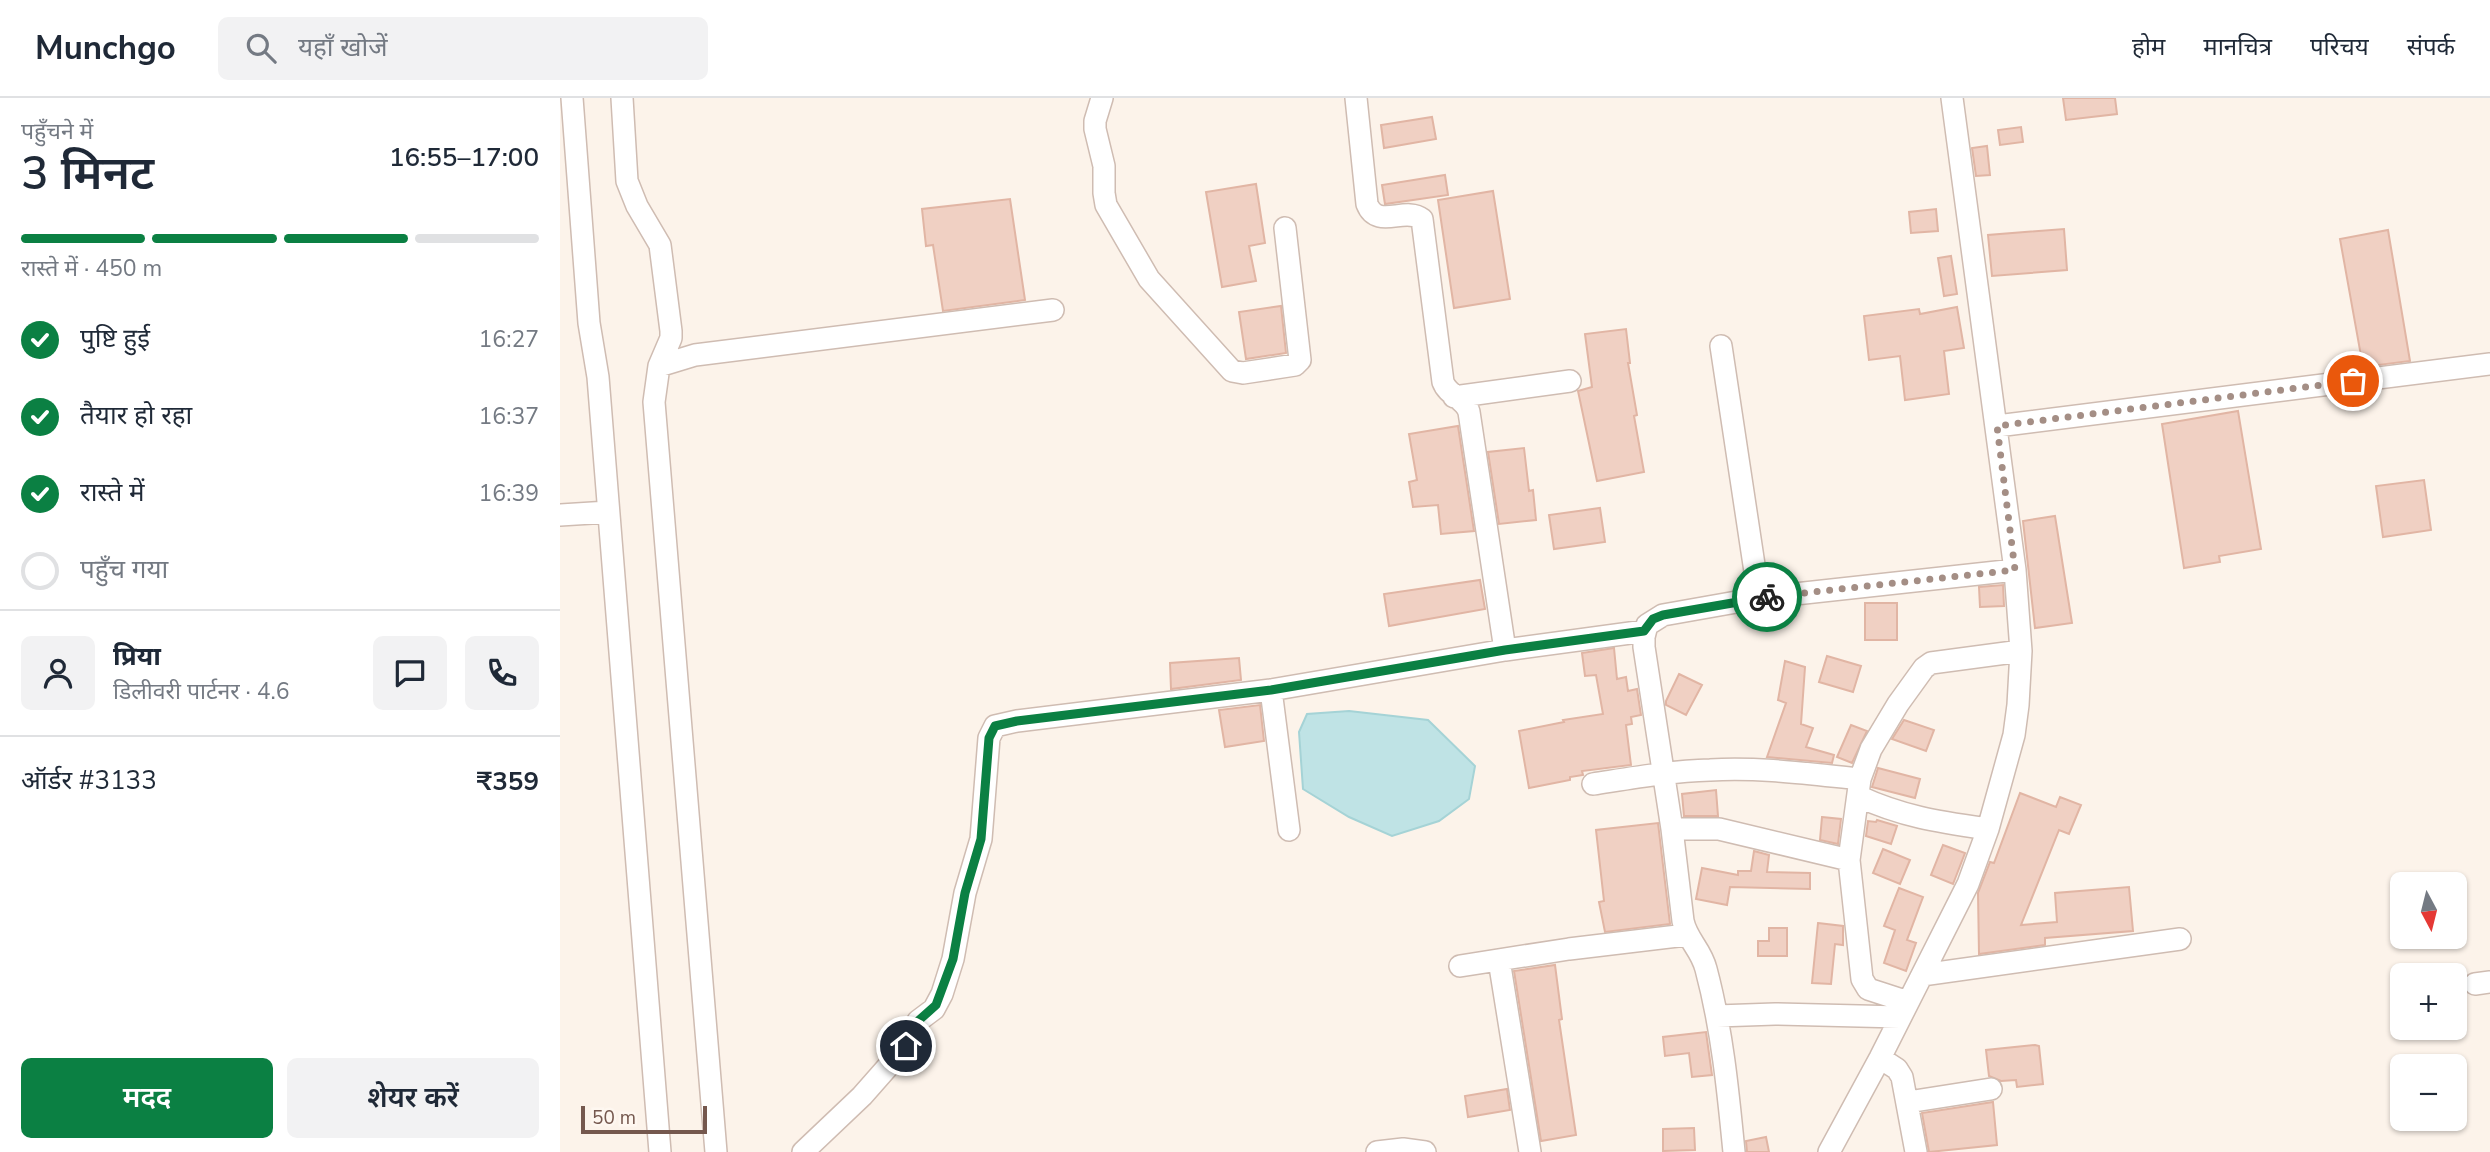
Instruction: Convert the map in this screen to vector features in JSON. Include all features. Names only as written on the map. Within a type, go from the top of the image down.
[{"type":"street","points":[[572,98],[589,323],[598,377],[660,1152]]},
{"type":"street","points":[[622,98],[627,181],[663,256],[671,338],[659,366],[654,402],[716,1152]]},
{"type":"street","points":[[1102,98],[1095,129],[1104,166],[1106,205],[1149,279],[1232,371],[1244,373],[1295,365],[1300,360],[1285,228]]},
{"type":"street","points":[[1356,98],[1370,211],[1378,217],[1415,215],[1422,219],[1443,382],[1454,397],[1466,404],[1469,412],[1505,650]]},
{"type":"street","points":[[1829,1152],[1968,884],[1988,829],[2014,735],[2021,652],[2015,570],[1952,98]]},
{"type":"street","points":[[659,366],[695,355],[1053,310]]},
{"type":"street","points":[[1721,346],[1759,598]]},
{"type":"street","points":[[1997,426],[2490,364]]},
{"type":"street","points":[[1454,397],[1570,381]]},
{"type":"street","points":[[560,515],[608,512]]},
{"type":"street","points":[[1734,1152],[1725,1056],[1717,1016],[1699,950],[1686,935],[1644,647],[1644,631],[1653,619],[1663,615],[1759,598],[2015,570]]},
{"type":"street","points":[[803,1152],[862,1096],[899,1054],[918,1021],[934,1009],[942,994],[953,959],[965,893],[981,839],[989,738],[995,726],[1017,721],[1271,690],[1505,650],[1644,631]]},
{"type":"street","points":[[1904,1010],[1868,989],[1862,979],[1849,860],[1859,788],[1871,749],[1898,704],[1924,668],[1931,663],[2021,652]]},
{"type":"street","points":[[1271,690],[1289,830]]},
{"type":"street","points":[[1594,785],[1664,773],[1739,769],[1859,788],[1888,810],[1910,817],[1988,829]]},
{"type":"street","points":[[1672,829],[1719,829],[1849,860]]},
{"type":"street","points":[[1460,966],[1686,935]]},
{"type":"street","points":[[1922,975],[2180,939]]},
{"type":"street","points":[[1499,960],[1530,1152]]},
{"type":"street","points":[[1717,1016],[1904,1010]]},
{"type":"street","points":[[1880,1058],[1897,1069],[1902,1077],[1916,1152]]},
{"type":"street","points":[[1908,1102],[1991,1089]]},
{"type":"street","points":[[1377,1152],[1403,1149],[1425,1152]]},
{"type":"water","points":[[1349,711],[1428,720],[1475,766],[1469,799],[1439,821],[1392,836],[1349,817],[1303,789],[1299,732],[1307,714]]},
{"type":"building","points":[[2063,98],[2115,98],[2117,114],[2066,120]]},
{"type":"building","points":[[1432,117],[1436,139],[1384,148],[1381,125]]},
{"type":"building","points":[[2021,127],[2023,142],[2000,145],[1998,130]]},
{"type":"building","points":[[1987,146],[1990,175],[1976,176],[1972,148]]},
{"type":"building","points":[[1445,175],[1448,195],[1385,204],[1382,185]]},
{"type":"building","points":[[1256,184],[1265,243],[1249,246],[1256,281],[1222,287],[1206,192]]},
{"type":"building","points":[[1493,191],[1510,299],[1454,308],[1438,200]]},
{"type":"building","points":[[1010,199],[1025,300],[943,311],[933,245],[926,246],[922,209]]},
{"type":"building","points":[[1936,209],[1938,231],[1911,233],[1909,212]]},
{"type":"building","points":[[2064,229],[2067,270],[1992,276],[1988,235]]},
{"type":"building","points":[[2388,230],[2410,361],[2363,367],[2340,239]]},
{"type":"building","points":[[1951,256],[1957,294],[1944,296],[1938,258]]},
{"type":"building","points":[[1281,306],[1286,353],[1246,359],[1239,312]]},
{"type":"building","points":[[1957,307],[1964,348],[1944,351],[1949,394],[1905,400],[1900,356],[1869,360],[1864,316],[1919,309],[1920,314]]},
{"type":"building","points":[[1626,329],[1628,363],[1637,415],[1634,416],[1644,472],[1597,481],[1578,391],[1592,387],[1585,334]]},
{"type":"building","points":[[2238,411],[2261,549],[2219,556],[2220,562],[2184,568],[2162,424]]},
{"type":"building","points":[[1458,426],[1474,531],[1441,534],[1438,505],[1413,507],[1409,482],[1417,480],[1409,434]]},
{"type":"building","points":[[1524,448],[1529,491],[1533,490],[1536,520],[1499,524],[1488,452]]},
{"type":"building","points":[[2424,480],[2431,530],[2383,537],[2376,486]]},
{"type":"building","points":[[1600,508],[1605,542],[1554,549],[1549,515]]},
{"type":"building","points":[[2055,516],[2072,623],[2035,628],[2023,521]]},
{"type":"building","points":[[1480,580],[1485,609],[1389,626],[1384,594]]},
{"type":"building","points":[[2003,585],[2004,606],[1980,607],[1979,587]]},
{"type":"building","points":[[1865,603],[1897,603],[1897,640],[1865,640]]},
{"type":"building","points":[[1614,648],[1617,679],[1626,677],[1628,691],[1637,689],[1641,715],[1631,717],[1632,724],[1626,725],[1631,765],[1582,771],[1583,775],[1570,777],[1570,780],[1529,788],[1519,731],[1603,714],[1596,675],[1585,676],[1582,653]]},
{"type":"building","points":[[1827,656],[1861,666],[1853,692],[1819,682]]},
{"type":"building","points":[[1239,658],[1241,680],[1171,689],[1170,663]]},
{"type":"building","points":[[1785,661],[1805,667],[1801,724],[1813,728],[1806,747],[1834,755],[1832,763],[1767,757],[1786,703],[1778,700]]},
{"type":"building","points":[[1679,674],[1702,685],[1686,715],[1666,705]]},
{"type":"building","points":[[1260,705],[1264,741],[1225,747],[1219,710]]},
{"type":"building","points":[[1904,720],[1934,730],[1926,751],[1892,739]]},
{"type":"building","points":[[1851,725],[1867,731],[1852,763],[1837,757]]},
{"type":"building","points":[[1878,768],[1920,779],[1915,798],[1872,787]]},
{"type":"building","points":[[1716,790],[1718,816],[1684,816],[1682,794]]},
{"type":"building","points":[[2020,793],[2056,807],[2060,797],[2081,805],[2069,834],[2059,830],[2021,925],[2057,922],[2055,893],[2129,887],[2133,931],[2045,938],[2045,945],[1979,954],[1978,893],[1990,862],[1994,863]]},
{"type":"building","points":[[1822,817],[1841,819],[1838,844],[1820,840]]},
{"type":"building","points":[[1877,820],[1897,826],[1891,844],[1866,836],[1868,821]]},
{"type":"building","points":[[1658,823],[1670,924],[1605,932],[1599,902],[1604,901],[1596,830]]},
{"type":"building","points":[[1943,845],[1965,853],[1953,884],[1931,875]]},
{"type":"building","points":[[1883,849],[1910,860],[1900,884],[1873,873]]},
{"type":"building","points":[[1754,851],[1769,855],[1767,872],[1810,873],[1810,889],[1730,887],[1727,905],[1696,899],[1702,868],[1738,875],[1738,871],[1751,871]]},
{"type":"building","points":[[1899,888],[1923,897],[1907,940],[1916,943],[1906,971],[1884,963],[1895,930],[1884,926]]},
{"type":"building","points":[[1818,923],[1843,926],[1843,945],[1835,944],[1831,984],[1812,983]]},
{"type":"building","points":[[1769,928],[1787,928],[1787,956],[1758,956],[1758,941],[1769,941]]},
{"type":"building","points":[[1555,965],[1562,1019],[1559,1020],[1576,1135],[1541,1141],[1514,971]]},
{"type":"building","points":[[1706,1032],[1712,1075],[1692,1077],[1689,1053],[1665,1056],[1663,1037]]},
{"type":"building","points":[[2039,1046],[2043,1084],[2017,1087],[2016,1080],[2001,1081],[1989,1076],[1986,1050]]},
{"type":"building","points":[[1507,1089],[1510,1110],[1468,1117],[1465,1096]]},
{"type":"building","points":[[1993,1102],[1997,1145],[1929,1152],[1922,1113]]},
{"type":"building","points":[[1694,1128],[1695,1150],[1663,1151],[1663,1129]]},
{"type":"building","points":[[1766,1137],[1769,1152],[1747,1152],[1746,1141]]},
{"type":"way so far","points":[[1767,597],[2015,570],[1997,426],[2353,381]]},
{"type":"route","points":[[906,1046],[918,1021],[934,1009],[942,994],[953,959],[965,893],[981,839],[989,738],[995,726],[1017,721],[1271,690],[1505,650],[1644,631],[1653,619],[1663,615],[1767,597]]}]
